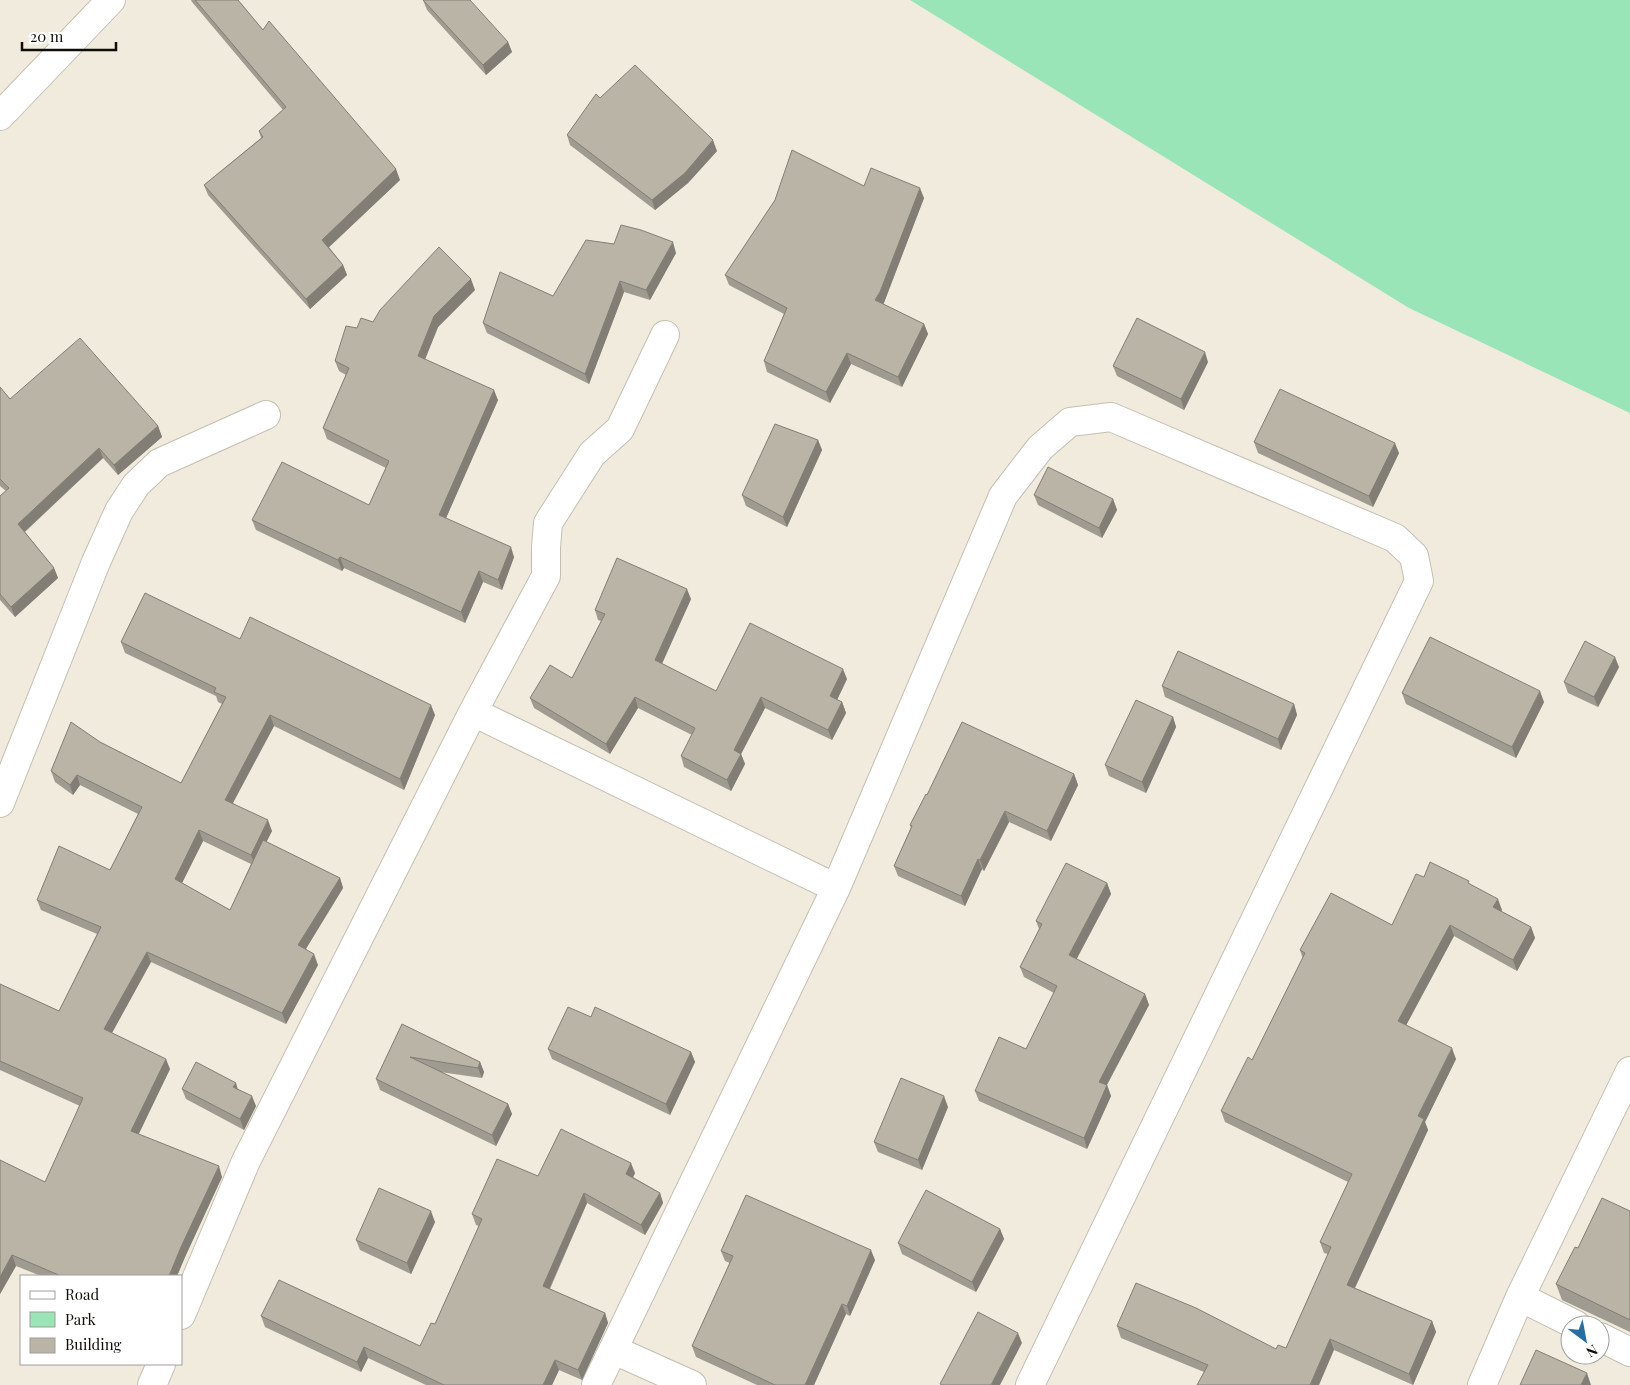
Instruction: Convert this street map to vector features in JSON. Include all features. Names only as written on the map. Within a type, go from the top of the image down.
[{"type":"street","points":[[0,116],[111,0]]},
{"type":"street","points":[[182,1313],[246,1161],[473,712],[546,576],[548,523],[592,454],[620,429],[665,335]]},
{"type":"street","points":[[0,803],[96,562],[119,510],[136,485],[159,463],[266,415]]},
{"type":"street","points":[[596,1385],[836,888],[1003,496],[1040,448],[1070,422],[1111,417],[1395,538],[1414,556],[1419,581],[1030,1385]]},
{"type":"street","points":[[473,712],[836,888]]},
{"type":"street","points":[[1482,1385],[1520,1297],[1630,1071]]},
{"type":"street","points":[[1520,1297],[1560,1317]]},
{"type":"street","points":[[1610,1342],[1630,1352]]},
{"type":"street","points":[[614,1350],[692,1385]]},
{"type":"street","points":[[152,1385],[161,1365]]},
{"type":"green space","points":[[910,0],[1630,0],[1630,413],[1409,308]]},
{"type":"building","points":[[195,0],[238,0],[263,30],[269,21],[396,169],[322,240],[343,265],[306,299],[204,185],[263,137],[259,131],[286,107]]},
{"type":"building","points":[[423,0],[470,0],[508,42],[483,65]]},
{"type":"building","points":[[635,65],[713,140],[685,173],[652,200],[567,135],[596,94],[600,98]]},
{"type":"building","points":[[792,150],[864,186],[871,168],[920,188],[880,292],[875,300],[924,324],[898,377],[847,353],[826,392],[764,361],[787,308],[725,275],[775,200]]},
{"type":"building","points":[[621,225],[673,242],[646,290],[620,281],[585,374],[483,323],[500,272],[553,296],[586,240],[614,244]]},
{"type":"building","points":[[439,247],[471,279],[434,316],[418,356],[494,390],[439,515],[511,547],[498,580],[479,571],[461,612],[340,557],[338,560],[252,520],[282,462],[369,505],[389,461],[323,428],[349,368],[335,361],[346,326],[357,328],[361,318],[373,322],[380,310]]},
{"type":"building","points":[[1137,318],[1205,352],[1181,399],[1113,366]]},
{"type":"building","points":[[80,338],[158,426],[114,465],[99,448],[18,524],[54,568],[11,607],[0,594],[0,496],[9,488],[0,479],[0,387],[10,399]]},
{"type":"building","points":[[1280,389],[1395,443],[1369,496],[1254,442]]},
{"type":"building","points":[[775,424],[818,440],[783,517],[742,495]]},
{"type":"building","points":[[1048,467],[1113,499],[1099,528],[1034,495]]},
{"type":"building","points":[[617,558],[687,589],[655,660],[716,691],[750,623],[843,669],[830,696],[842,702],[828,730],[761,697],[734,750],[741,754],[727,780],[681,756],[695,728],[635,697],[606,744],[530,698],[550,665],[572,678],[605,614],[595,610]]},
{"type":"building","points":[[145,593],[240,639],[250,617],[431,705],[400,779],[270,715],[225,800],[268,820],[251,855],[199,830],[175,879],[230,910],[263,840],[340,878],[298,945],[314,954],[282,1013],[147,952],[104,1029],[166,1059],[131,1131],[219,1166],[169,1275],[59,1275],[12,1255],[0,1277],[0,1160],[45,1182],[83,1098],[0,1061],[0,984],[59,1011],[101,927],[37,900],[59,846],[110,870],[142,807],[77,775],[70,785],[51,771],[71,722],[100,742],[181,783],[226,697],[214,692],[216,688],[121,642]]},
{"type":"building","points":[[1430,637],[1540,691],[1512,747],[1402,693]]},
{"type":"building","points":[[1585,641],[1615,657],[1594,697],[1564,682]]},
{"type":"building","points":[[1178,651],[1294,704],[1278,739],[1162,686]]},
{"type":"building","points":[[1136,700],[1173,717],[1142,782],[1105,765]]},
{"type":"building","points":[[962,722],[1074,774],[1047,831],[1005,811],[980,860],[978,859],[961,896],[894,866],[912,826],[910,825],[927,795]]},
{"type":"building","points":[[1430,862],[1469,881],[1468,883],[1498,899],[1493,907],[1531,927],[1513,960],[1450,925],[1398,1021],[1452,1048],[1418,1116],[1424,1119],[1347,1285],[1432,1321],[1409,1374],[1330,1339],[1310,1385],[1197,1385],[1208,1365],[1117,1326],[1136,1283],[1196,1308],[1276,1349],[1278,1345],[1286,1348],[1331,1247],[1320,1242],[1352,1174],[1221,1111],[1248,1057],[1252,1060],[1305,953],[1300,950],[1331,893],[1392,925],[1416,874],[1424,877]]},
{"type":"building","points":[[1066,863],[1107,883],[1069,955],[1145,994],[1099,1082],[1107,1085],[1084,1138],[975,1091],[999,1037],[1026,1049],[1057,986],[1020,967],[1042,924],[1036,921]]},
{"type":"building","points":[[568,1007],[591,1017],[595,1007],[691,1052],[666,1104],[548,1049]]},
{"type":"building","points":[[402,1024],[480,1062],[478,1068],[410,1057],[508,1104],[492,1135],[376,1079]]},
{"type":"building","points":[[196,1062],[236,1083],[233,1087],[252,1096],[240,1119],[182,1089]]},
{"type":"building","points":[[901,1078],[944,1096],[918,1160],[874,1142]]},
{"type":"building","points":[[561,1129],[631,1163],[626,1174],[660,1193],[641,1225],[584,1193],[543,1286],[605,1313],[578,1370],[555,1360],[543,1385],[444,1385],[364,1347],[357,1362],[261,1316],[279,1280],[420,1346],[431,1323],[435,1324],[482,1219],[472,1214],[497,1159],[538,1176]]},
{"type":"building","points":[[379,1188],[431,1211],[407,1263],[356,1240]]},
{"type":"building","points":[[926,1190],[1000,1229],[972,1282],[898,1243]]},
{"type":"building","points":[[746,1195],[871,1250],[847,1306],[842,1304],[805,1385],[775,1385],[692,1346],[733,1256],[721,1251]]},
{"type":"building","points":[[1602,1198],[1630,1211],[1630,1320],[1556,1284],[1575,1247],[1578,1248]]},
{"type":"building","points":[[978,1312],[1018,1333],[991,1385],[940,1384]]},
{"type":"building","points":[[1536,1350],[1560,1361],[1560,1365],[1569,1365],[1587,1373],[1581,1385],[1520,1385]]}]
